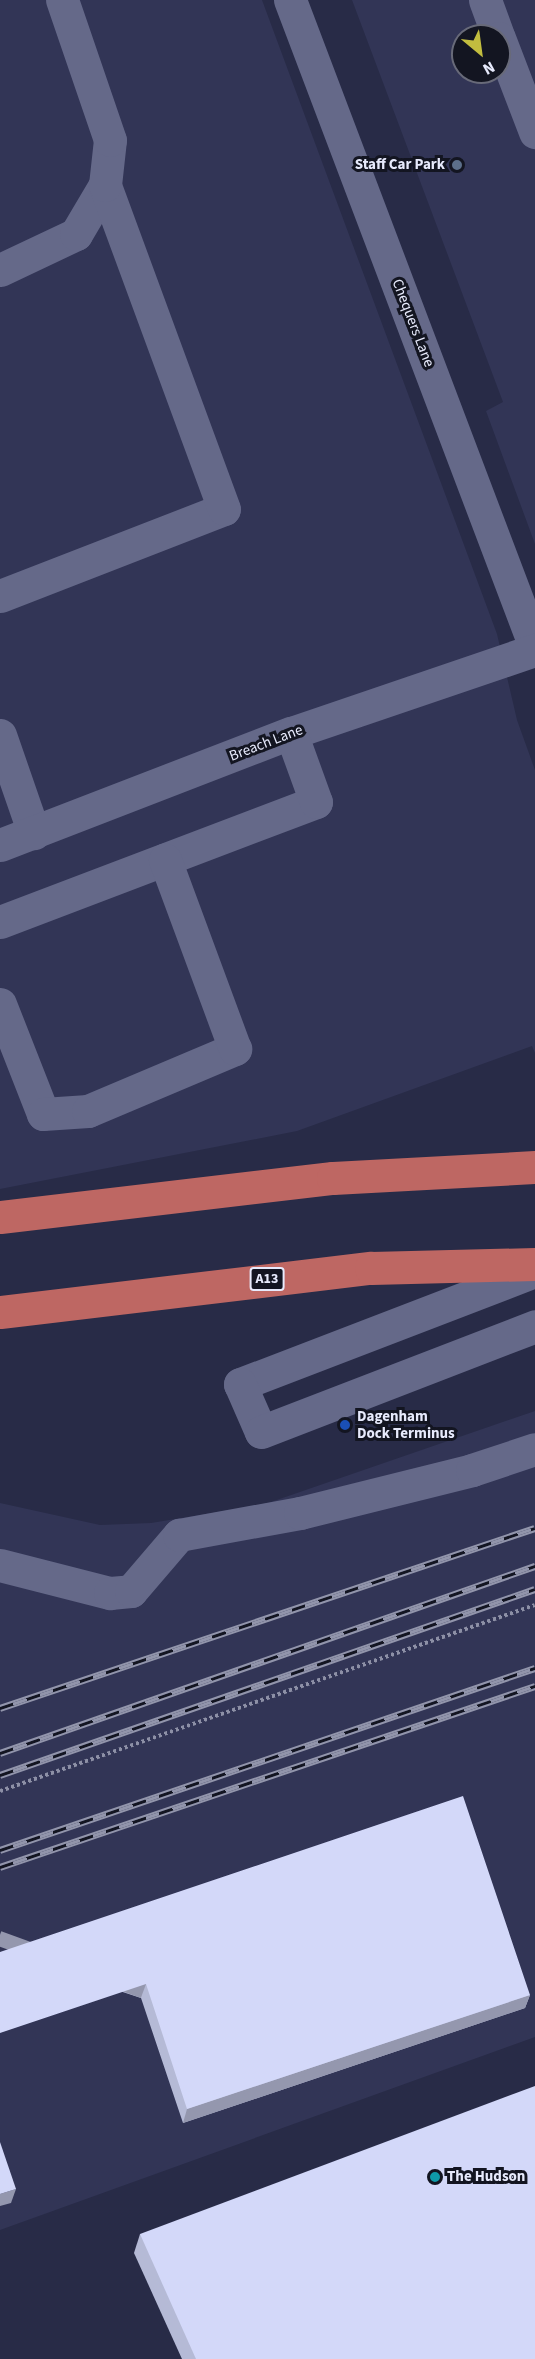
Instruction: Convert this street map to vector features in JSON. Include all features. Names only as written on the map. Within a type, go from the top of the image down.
[{"type":"highway","points":[[0,1217],[333,1178],[535,1167]]},
{"type":"highway","name":"A13","points":[[0,1312],[371,1268],[535,1264]]},
{"type":"street","points":[[0,270],[76,234],[105,185],[110,140],[62,0]]},
{"type":"street","name":"Chequers Lane","points":[[290,0],[535,648]]},
{"type":"street","points":[[485,0],[494,24]]},
{"type":"street","points":[[511,69],[535,132]]},
{"type":"street","points":[[0,596],[224,509],[105,185]]},
{"type":"street","name":"Breach Lane","points":[[0,845],[291,733],[535,648]]},
{"type":"street","points":[[0,922],[316,802],[291,733]]},
{"type":"street","points":[[0,735],[34,833]]},
{"type":"street","points":[[0,1004],[43,1114],[87,1111],[235,1049],[165,860]]},
{"type":"street","points":[[535,1271],[240,1384],[261,1432],[535,1326]]},
{"type":"street","points":[[0,1565],[110,1593],[130,1591],[179,1535],[300,1513],[535,1449]]},
{"type":"path","points":[[0,1791],[535,1605]]},
{"type":"shaded area","points":[[0,0],[262,0],[497,634],[517,720],[535,770],[535,1053],[532,1046],[297,1131],[0,1189]]},
{"type":"shaded area","points":[[352,0],[535,0],[535,544],[486,411],[503,402]]},
{"type":"shaded area","points":[[535,1411],[535,2037],[0,2230],[0,1503],[100,1525],[151,1523],[236,1509],[268,1503]]},
{"type":"building","points":[[463,1796],[530,1995],[187,2109],[146,1984],[0,2033],[0,1952]]},
{"type":"building","name":"The Hudson","points":[[535,2086],[535,2359],[196,2359],[140,2234]]},
{"type":"building","points":[[0,2142],[16,2189],[0,2194]]},
{"type":"railway","points":[[0,1708],[535,1528]]},
{"type":"railway","points":[[0,1753],[535,1566]]},
{"type":"railway","points":[[0,1775],[535,1589]]},
{"type":"railway","points":[[0,1850],[535,1668]]},
{"type":"railway","points":[[0,1867],[535,1686]]},
{"type":"place","name":"Staff Car Park","points":[[457,165]]},
{"type":"place","name":"Dagenham Dock Terminus","points":[[345,1425]]},
{"type":"place","name":"The Hudson","points":[[435,2177]]}]
